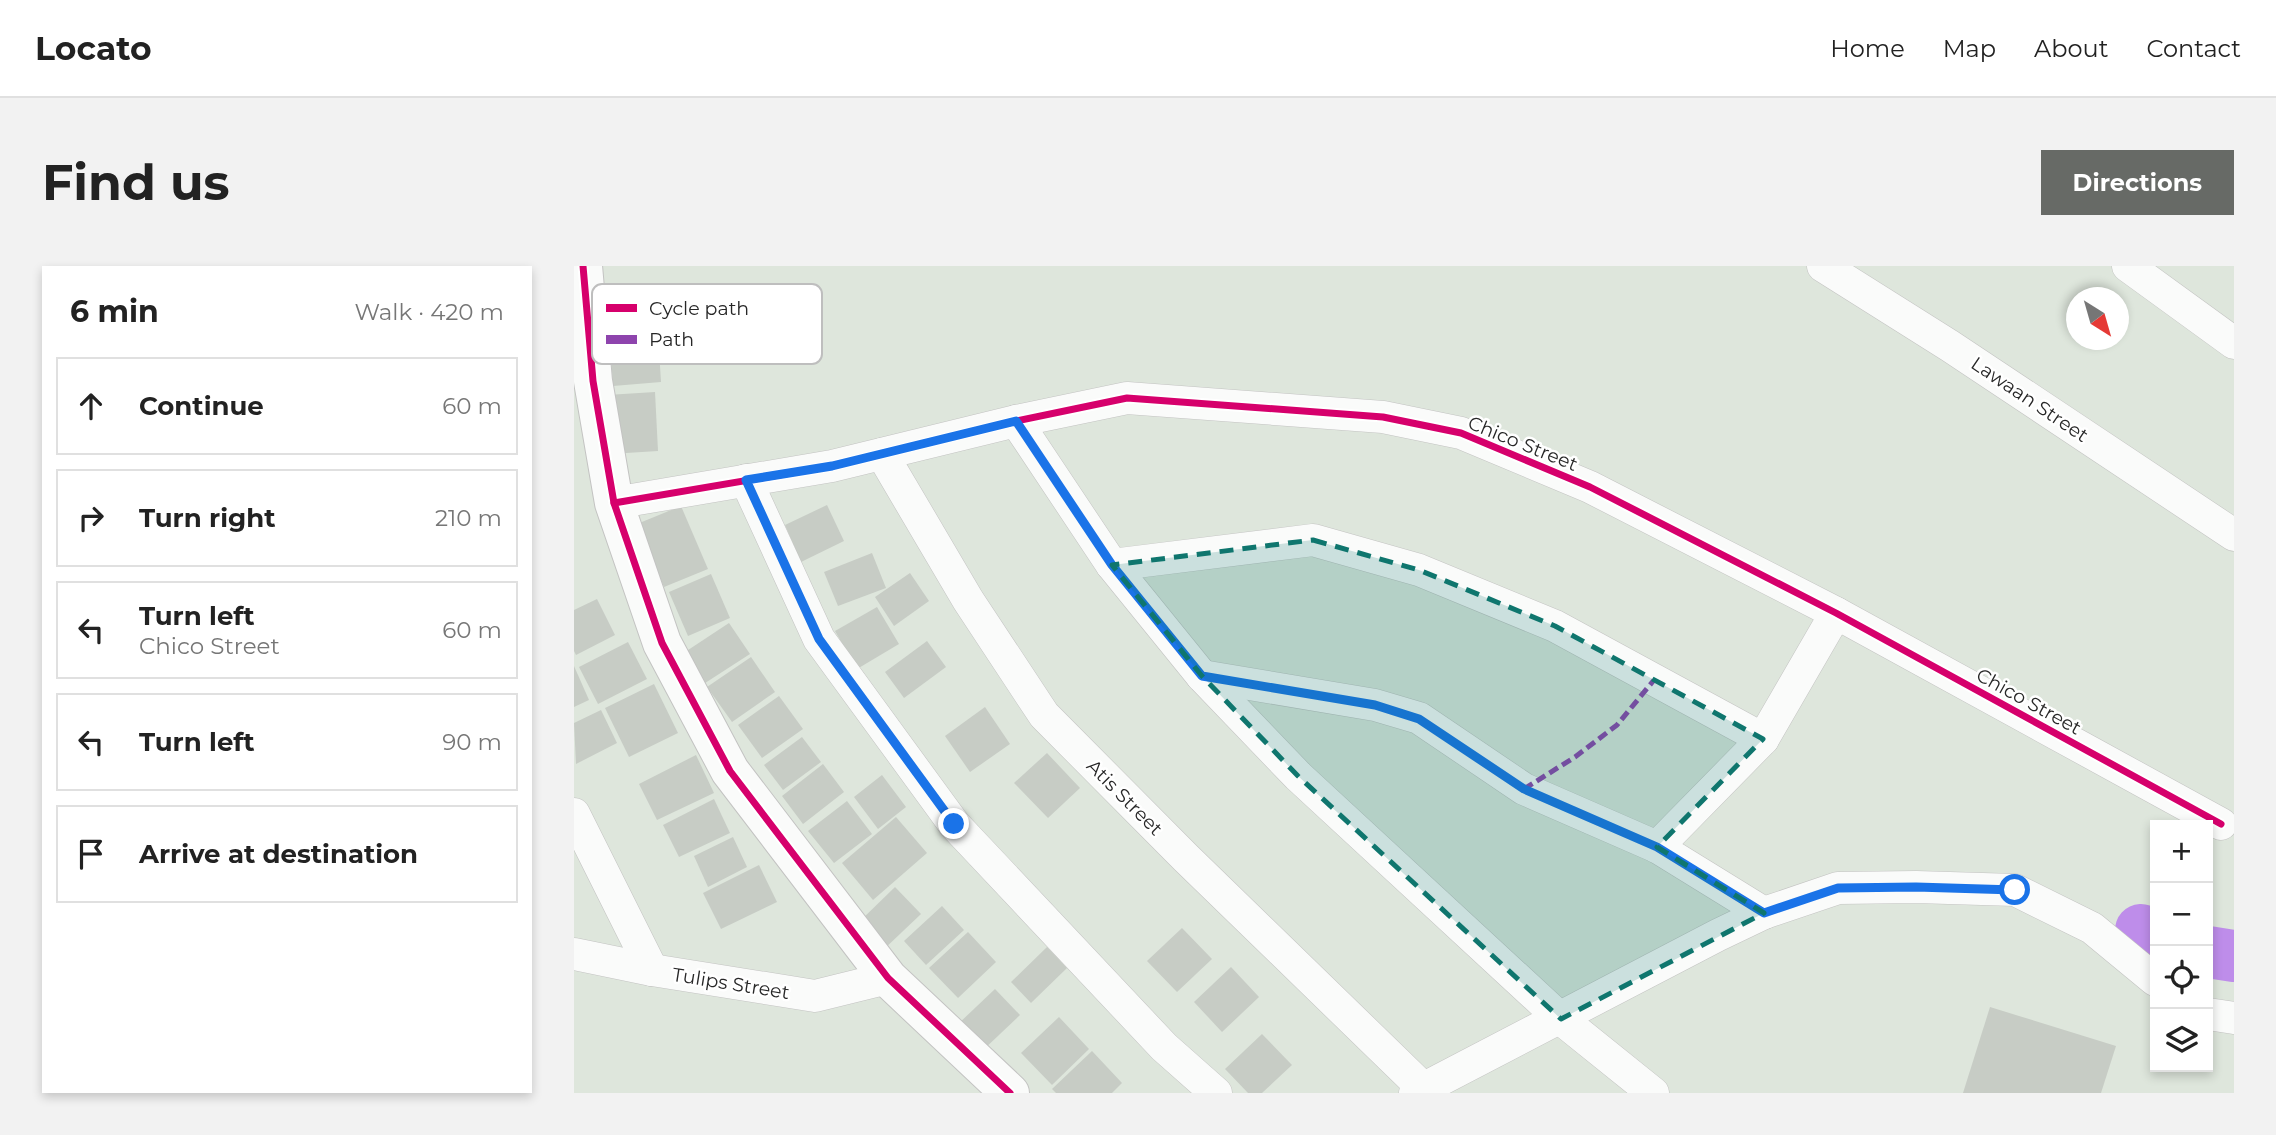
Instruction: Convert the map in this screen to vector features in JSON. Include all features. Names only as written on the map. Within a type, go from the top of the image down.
[{"type":"street","points":[[583,266],[583,378],[614,503],[662,643],[730,771],[888,978],[1010,1093]]},
{"type":"street","name":"Lawaan Street","points":[[1823,266],[1950,346],[2234,536]]},
{"type":"street","points":[[2128,266],[2234,343]]},
{"type":"street","name":"Chico Street","points":[[614,503],[832,466],[1016,421],[1127,398],[1383,417],[1461,433],[1590,487],[1836,613],[2221,824]]},
{"type":"street","points":[[1016,421],[1112,565],[1202,676],[1298,775],[1561,1019],[1653,1093]]},
{"type":"street","name":"Atis Street","points":[[882,454],[968,600],[1044,716],[1422,1092]]},
{"type":"street","points":[[746,480],[819,639],[954,824],[1164,1047],[1216,1093]]},
{"type":"street","points":[[1112,565],[1313,540],[1419,570],[1555,626],[1763,739]]},
{"type":"street","points":[[1657,847],[1763,739],[1836,613]]},
{"type":"street","points":[[1202,676],[1375,705],[1419,719],[1524,789],[1657,847],[1764,913]]},
{"type":"street","points":[[574,814],[652,970]]},
{"type":"street","points":[[1422,1092],[1764,913],[1838,888],[2015,890],[2092,928],[2150,976]]},
{"type":"street","name":"Tulips Street","points":[[574,954],[652,970],[816,996],[888,978]]},
{"type":"street","points":[[2213,1015],[2234,1018]]},
{"type":"highlighted area","points":[[1313,540],[1419,570],[1555,626],[1763,739],[1657,847],[1764,913],[1561,1019],[1298,776],[1202,676],[1112,565]]},
{"type":"building","points":[[612,364],[660,364],[661,382],[613,386]]},
{"type":"building","points":[[655,392],[658,451],[610,454],[607,395]]},
{"type":"building","points":[[827,505],[844,541],[801,562],[785,525]]},
{"type":"building","points":[[681,506],[708,569],[664,587],[637,524]]},
{"type":"building","points":[[872,553],[886,588],[838,606],[824,572]]},
{"type":"building","points":[[910,573],[929,601],[894,626],[875,597]]},
{"type":"building","points":[[711,574],[730,618],[688,636],[669,592]]},
{"type":"building","points":[[597,599],[615,635],[576,655],[574,610]]},
{"type":"building","points":[[877,607],[899,644],[857,669],[835,631]]},
{"type":"building","points":[[729,623],[750,654],[702,685],[682,654]]},
{"type":"building","points":[[927,641],[946,667],[904,698],[885,672]]},
{"type":"building","points":[[628,642],[647,679],[598,704],[579,667]]},
{"type":"building","points":[[751,657],[775,692],[732,722],[707,687]]},
{"type":"building","points":[[574,666],[589,700],[574,707]]},
{"type":"building","points":[[654,684],[678,733],[629,757],[605,708]]},
{"type":"building","points":[[779,696],[803,729],[762,758],[738,725]]},
{"type":"building","points":[[985,707],[1010,744],[970,772],[945,736]]},
{"type":"building","points":[[601,710],[617,743],[576,764],[574,723]]},
{"type":"building","points":[[802,737],[821,762],[783,790],[764,765]]},
{"type":"building","points":[[1047,753],[1080,788],[1048,818],[1014,783]]},
{"type":"building","points":[[696,755],[714,793],[657,820],[639,784]]},
{"type":"building","points":[[823,764],[844,792],[803,824],[782,796]]},
{"type":"building","points":[[882,775],[906,807],[878,829],[854,797]]},
{"type":"building","points":[[714,799],[730,833],[679,857],[663,825]]},
{"type":"building","points":[[847,801],[872,834],[834,863],[808,831]]},
{"type":"building","points":[[896,817],[927,853],[873,900],[842,863]]},
{"type":"building","points":[[733,837],[747,867],[708,887],[694,856]]},
{"type":"building","points":[[759,865],[777,902],[721,929],[703,893]]},
{"type":"building","points":[[895,887],[921,914],[882,951],[856,925]]},
{"type":"building","points":[[942,906],[964,930],[926,965],[904,941]]},
{"type":"building","points":[[1182,928],[1212,959],[1177,992],[1147,961]]},
{"type":"building","points":[[968,932],[996,962],[958,998],[929,968]]},
{"type":"building","points":[[1047,947],[1067,968],[1031,1003],[1011,982]]},
{"type":"building","points":[[1231,967],[1259,997],[1222,1032],[1194,1002]]},
{"type":"building","points":[[995,989],[1020,1015],[981,1052],[956,1026]]},
{"type":"building","points":[[1990,1007],[2116,1046],[2101,1093],[1963,1093]]},
{"type":"building","points":[[1059,1017],[1089,1049],[1052,1085],[1021,1053]]},
{"type":"building","points":[[1262,1034],[1292,1065],[1262,1093],[1248,1093],[1225,1069]]},
{"type":"building","points":[[1092,1051],[1122,1083],[1112,1093],[1056,1093],[1052,1089]]},
{"type":"waterway","points":[[2141,930],[2150,933]]},
{"type":"waterway","points":[[2213,953],[2234,956]]},
{"type":"marked path","points":[[1524,789],[1575,757],[1617,725],[1654,680]]},
{"type":"cycle path","points":[[583,266],[593,381],[614,503],[662,643],[730,771],[888,978],[1010,1093]]},
{"type":"cycle path","points":[[614,503],[832,466],[1016,421],[1127,398],[1383,417],[1461,433],[1590,487],[1836,613],[2221,824]]},
{"type":"route","points":[[954,824],[819,639],[746,480],[832,466],[1016,421],[1112,565],[1202,676],[1375,705],[1419,719],[1524,789],[1657,847],[1764,913],[1838,888],[2015,890]]}]
